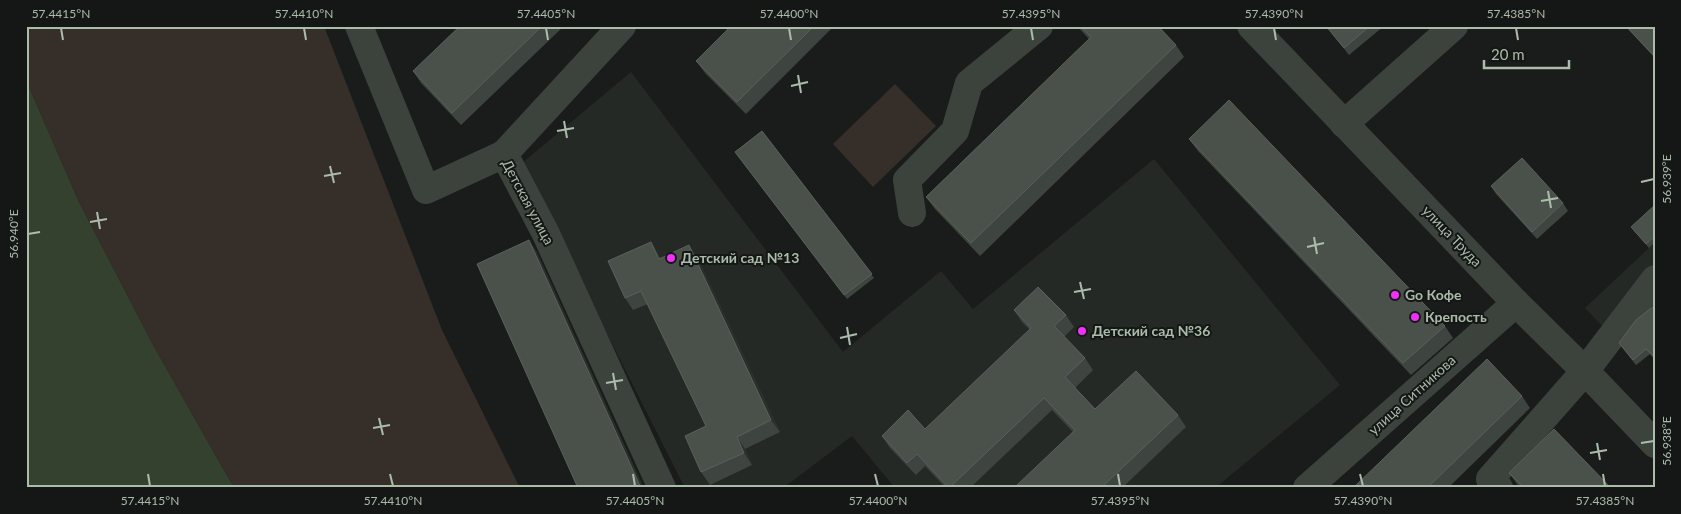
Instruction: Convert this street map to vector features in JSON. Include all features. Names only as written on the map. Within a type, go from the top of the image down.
[{"type":"street","name":"Детская улица","points":[[360,26],[426,190],[504,154],[546,234],[662,488]]},
{"type":"street","points":[[504,154],[622,26]]},
{"type":"street","points":[[912,213],[907,180],[955,131],[969,83],[1039,26]]},
{"type":"street","name":"улица Труда","points":[[1251,26],[1516,303],[1655,444]]},
{"type":"street","points":[[1344,124],[1454,26]]},
{"type":"street","points":[[1499,488],[1490,479],[1585,371],[1655,280]]},
{"type":"street","name":"улица Ситникова","points":[[1308,488],[1516,303]]},
{"type":"shaded area","points":[[26,26],[324,26],[442,330],[520,488],[234,488],[152,343],[78,200],[26,80]]},
{"type":"shaded area","points":[[631,72],[843,352],[941,271],[973,309],[1154,159],[1340,385],[1215,488],[895,488],[852,436],[783,488],[685,488],[521,164]]},
{"type":"shaded area","points":[[26,80],[78,200],[152,343],[234,488],[26,488]]},
{"type":"shaded area","points":[[895,84],[936,126],[873,187],[833,144]]},
{"type":"shaded area","points":[[1655,211],[1655,350],[1636,365],[1585,308],[1649,248],[1634,231]]},
{"type":"building","points":[[460,26],[542,26],[452,113],[413,71]]},
{"type":"building","points":[[731,26],[814,26],[737,102],[696,61]]},
{"type":"building","points":[[1080,26],[1158,26],[1176,45],[971,243],[926,197],[1091,37]]},
{"type":"building","points":[[1326,26],[1370,26],[1344,48]]},
{"type":"building","points":[[1626,26],[1655,26],[1655,57]]},
{"type":"building","points":[[1229,100],[1445,326],[1403,363],[1189,139]]},
{"type":"building","points":[[762,131],[872,274],[844,295],[735,152]]},
{"type":"building","points":[[1522,158],[1563,203],[1532,232],[1491,186]]},
{"type":"building","points":[[1655,205],[1655,236],[1646,244],[1631,227]]},
{"type":"building","points":[[529,240],[641,488],[578,488],[477,264]]},
{"type":"building","points":[[651,242],[659,259],[689,245],[771,420],[737,437],[744,453],[701,472],[685,436],[706,426],[641,291],[625,298],[608,261]]},
{"type":"building","points":[[1038,287],[1066,315],[1054,326],[1085,358],[1065,377],[1095,409],[1136,371],[1178,415],[1101,488],[1017,488],[1016,486],[1075,430],[1044,398],[949,488],[917,454],[907,463],[882,436],[908,410],[925,429],[1031,328],[1014,310]]},
{"type":"building","points":[[1655,305],[1655,358],[1646,349],[1633,360],[1619,343],[1636,320]]},
{"type":"building","points":[[1487,359],[1522,396],[1427,488],[1353,488]]},
{"type":"building","points":[[1554,429],[1611,488],[1524,488],[1509,473]]},
{"type":"place","name":"Детский сад №13","points":[[671,258]]},
{"type":"place","name":"Go Кофе","points":[[1395,295]]},
{"type":"place","name":"Крепость","points":[[1415,317]]},
{"type":"place","name":"Детский сад №36","points":[[1082,331]]}]
